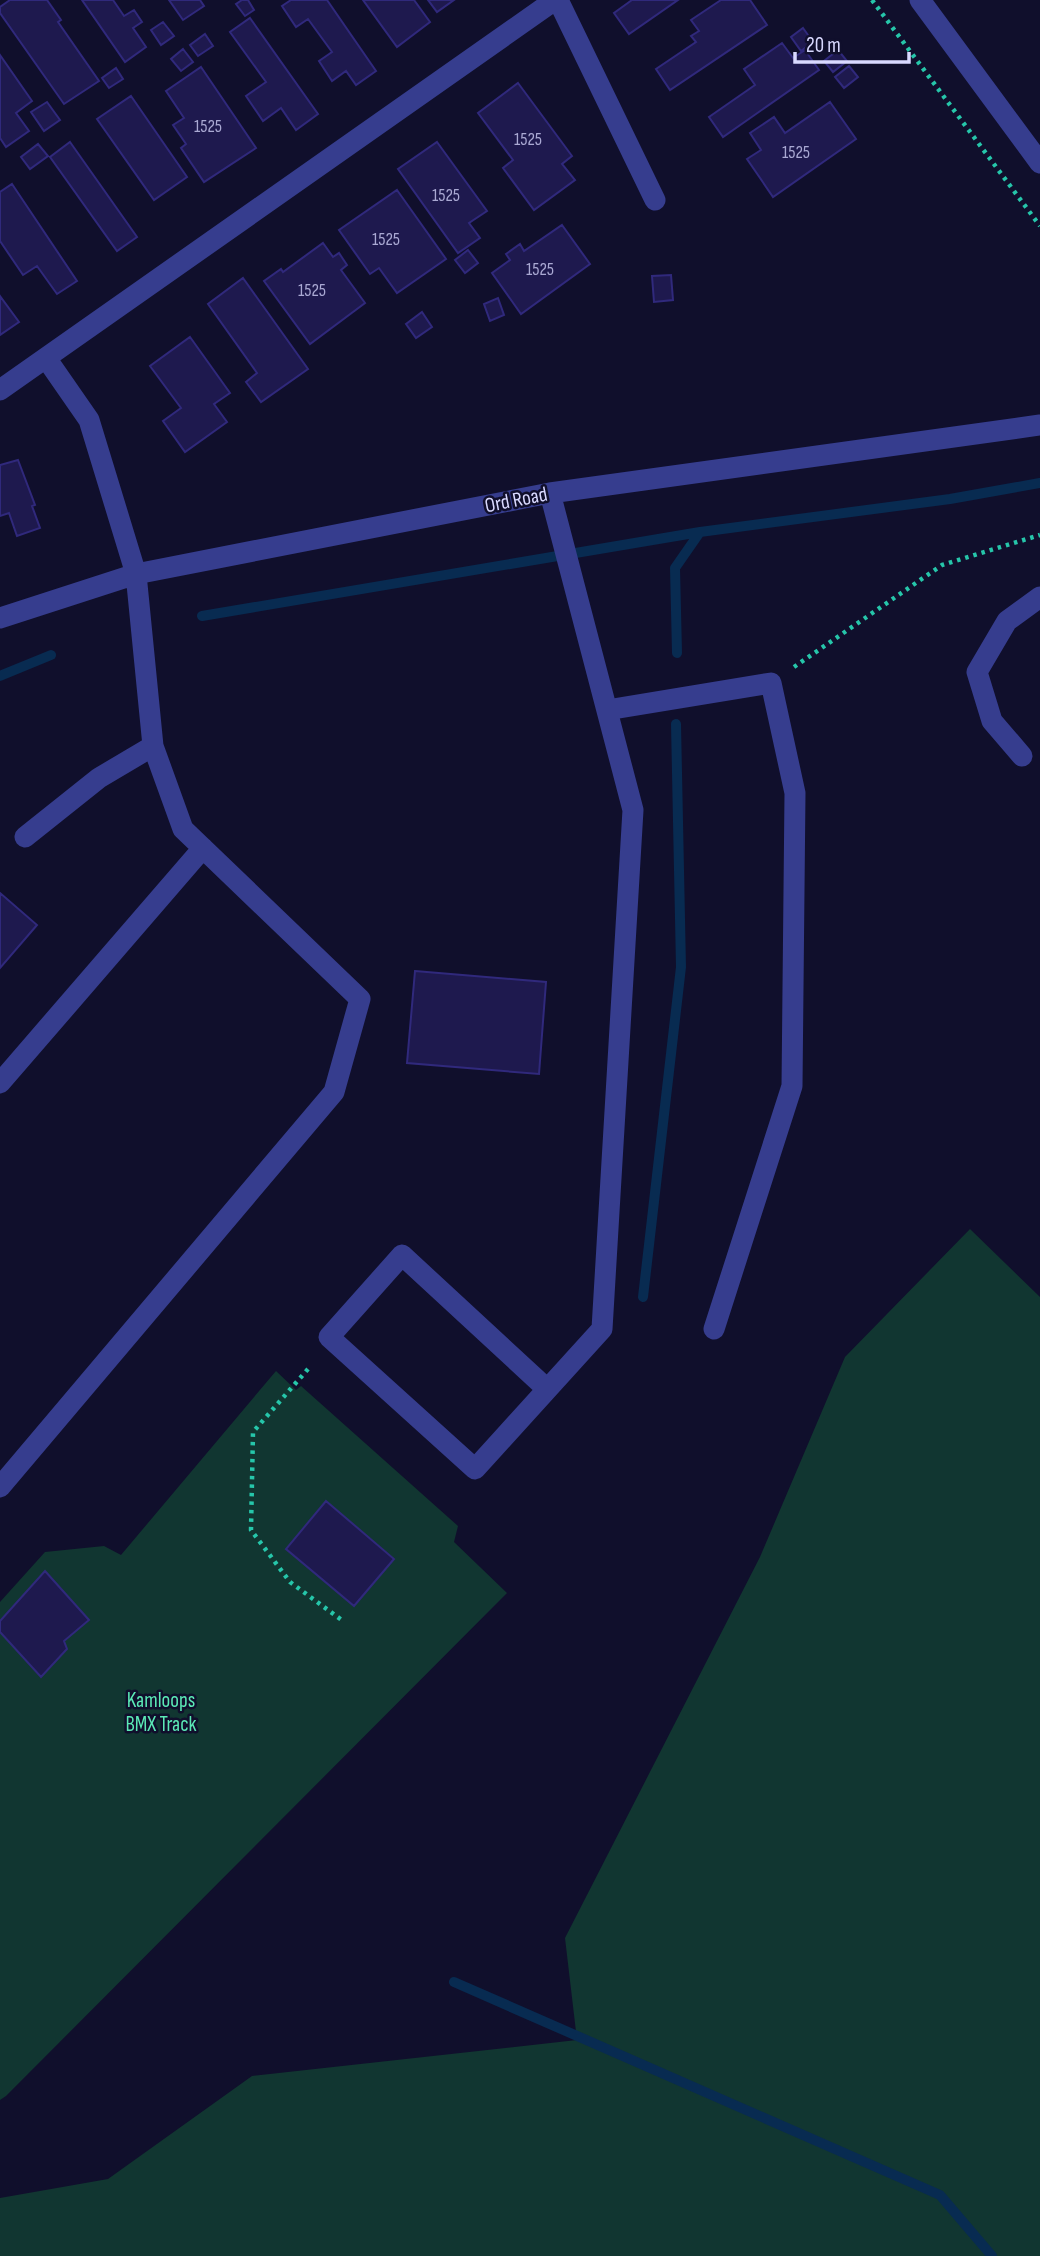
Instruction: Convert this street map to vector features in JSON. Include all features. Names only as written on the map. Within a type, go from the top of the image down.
[{"type":"street","points":[[0,390],[557,0],[655,200]]},
{"type":"street","points":[[920,0],[1040,163]]},
{"type":"street","points":[[0,1487],[334,1092],[360,999],[183,829],[153,747],[136,574],[89,420],[46,358]]},
{"type":"street","name":"Ord Road","points":[[0,618],[136,574],[550,493],[1040,425]]},
{"type":"street","points":[[547,1389],[402,1255],[329,1337],[475,1469],[602,1329],[633,810],[550,493]]},
{"type":"street","points":[[1022,756],[992,721],[977,672],[1007,621],[1040,597]]},
{"type":"street","points":[[607,710],[771,683],[795,793],[792,1086],[715,1329]]},
{"type":"street","points":[[25,837],[99,778],[153,747]]},
{"type":"street","points":[[0,1083],[203,848]]},
{"type":"path","points":[[872,0],[1040,226]]},
{"type":"path","points":[[771,683],[942,565],[1040,535]]},
{"type":"path","points":[[308,1369],[253,1432],[251,1530],[290,1582],[343,1621]]},
{"type":"green space","points":[[970,1229],[1040,1297],[1040,2256],[0,2256],[0,2198],[108,2179],[252,2076],[577,2040],[565,1938],[760,1557],[845,1357]]},
{"type":"green space","name":"Kamloops BMX Track","points":[[276,1371],[296,1390],[301,1386],[458,1526],[454,1542],[507,1593],[0,2100],[0,1602],[45,1552],[104,1546],[121,1555]]},
{"type":"building","points":[[10,0],[47,0],[61,20],[58,22],[99,81],[64,104],[0,13],[0,7]]},
{"type":"building","points":[[82,0],[113,0],[124,16],[134,10],[142,22],[133,28],[146,47],[125,62]]},
{"type":"building","points":[[169,0],[200,0],[204,6],[183,20]]},
{"type":"building","points":[[248,0],[254,10],[245,16],[236,4]]},
{"type":"building","points":[[291,0],[327,0],[376,71],[356,85],[346,71],[332,81],[319,61],[332,52],[308,19],[296,27],[282,6]]},
{"type":"building","points":[[363,0],[414,0],[430,22],[397,47]]},
{"type":"building","points":[[428,0],[454,0],[437,12]]},
{"type":"building","points":[[632,0],[678,0],[629,34],[614,13]]},
{"type":"building","points":[[721,0],[750,0],[767,25],[670,90],[656,69],[696,42],[691,36],[699,31],[691,20]]},
{"type":"building","points":[[250,18],[318,114],[296,130],[281,108],[263,121],[246,96],[266,82],[230,32]]},
{"type":"building","points":[[163,22],[174,36],[161,45],[151,30]]},
{"type":"building","points":[[803,28],[813,42],[801,51],[791,37]]},
{"type":"building","points":[[205,34],[213,46],[198,56],[190,45]]},
{"type":"building","points":[[782,43],[793,58],[805,50],[819,70],[723,137],[709,117],[755,85],[744,69]]},
{"type":"building","points":[[183,49],[193,62],[181,71],[171,59]]},
{"type":"building","points":[[838,50],[847,61],[833,72],[824,61]]},
{"type":"building","points":[[0,55],[32,101],[16,113],[29,131],[6,147],[0,138]]},
{"type":"building","points":[[849,66],[858,77],[844,88],[835,77]]},
{"type":"building","points":[[201,67],[256,148],[204,182],[181,148],[186,144],[173,125],[184,118],[166,91]]},
{"type":"building","points":[[116,68],[123,79],[109,88],[102,78]]},
{"type":"building","points":[[518,83],[572,156],[562,164],[575,180],[534,210],[503,168],[513,160],[478,113]]},
{"type":"building","points":[[131,96],[187,177],[154,200],[97,119]]},
{"type":"building","points":[[47,102],[60,120],[44,131],[31,112]]},
{"type":"building","points":[[830,102],[856,139],[773,197],[747,159],[761,150],[750,133],[774,117],[785,133]]},
{"type":"building","points":[[70,142],[137,237],[117,251],[50,157]]},
{"type":"building","points":[[437,142],[487,211],[469,223],[480,238],[458,253],[398,169]]},
{"type":"building","points":[[38,144],[48,156],[30,169],[21,157]]},
{"type":"building","points":[[12,184],[77,281],[57,294],[37,266],[23,275],[0,241],[0,192]]},
{"type":"building","points":[[397,190],[446,259],[397,293],[379,268],[370,274],[339,230]]},
{"type":"building","points":[[562,225],[590,264],[521,314],[492,273],[510,260],[506,254],[520,244],[524,251]]},
{"type":"building","points":[[323,243],[333,257],[339,253],[347,265],[341,270],[365,303],[310,344],[264,281],[281,269],[283,272]]},
{"type":"building","points":[[468,250],[478,263],[465,273],[455,260]]},
{"type":"building","points":[[671,275],[673,300],[654,302],[652,276]]},
{"type":"building","points":[[243,278],[308,369],[261,402],[246,382],[257,373],[208,304]]},
{"type":"building","points":[[0,296],[19,322],[0,335]]},
{"type":"building","points":[[498,298],[504,315],[490,321],[484,304]]},
{"type":"building","points":[[422,312],[432,327],[416,338],[406,324]]},
{"type":"building","points":[[190,337],[230,393],[214,404],[227,422],[185,452],[163,421],[181,408],[150,366]]},
{"type":"building","points":[[18,460],[35,505],[32,506],[40,528],[17,536],[9,513],[0,516],[0,465]]},
{"type":"building","points":[[0,893],[37,925],[0,968]]},
{"type":"building","points":[[415,971],[546,982],[539,1074],[407,1063]]},
{"type":"building","points":[[326,1501],[394,1559],[354,1606],[286,1549]]},
{"type":"building","points":[[45,1571],[89,1620],[64,1641],[67,1649],[41,1677],[0,1632],[0,1621]]},
{"type":"waterway","points":[[677,653],[675,568],[700,532],[950,499],[1040,483]]},
{"type":"waterway","points":[[202,616],[700,532]]},
{"type":"waterway","points":[[0,676],[51,655]]},
{"type":"waterway","points":[[643,1297],[681,967],[676,724]]},
{"type":"waterway","points":[[454,1982],[940,2195],[992,2256]]}]
